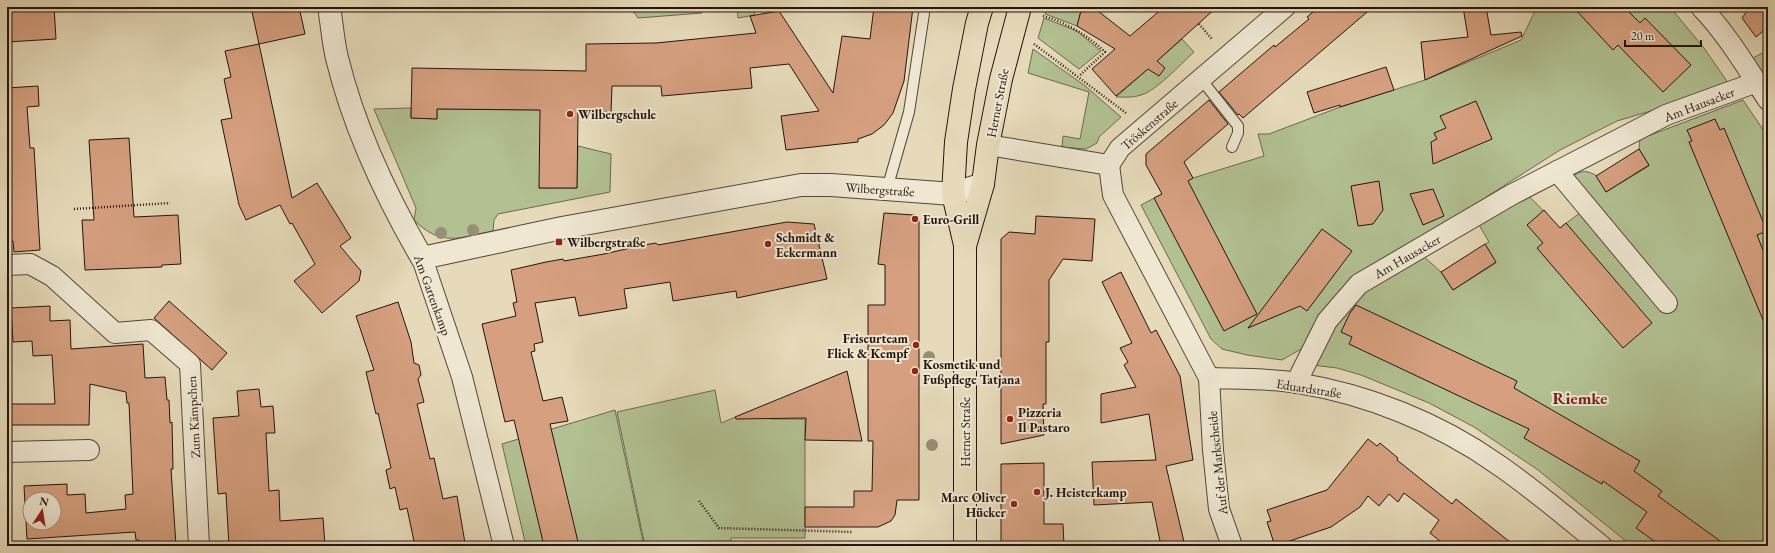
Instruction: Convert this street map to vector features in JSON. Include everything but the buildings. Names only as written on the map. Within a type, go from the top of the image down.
[{"type":"main road","name":"Herner Straße","points":[[965,546],[965,246],[953,194],[956,142],[963,96],[977,23],[982,7]]},
{"type":"main road","name":"Herner Straße","points":[[965,246],[983,184],[988,145],[1010,39],[1019,9]]},
{"type":"street","name":"Am Gartenkamp","points":[[329,7],[337,57],[349,100],[397,215],[422,258],[462,376],[504,546]]},
{"type":"street","name":"Tröskenstraße","points":[[1109,165],[1120,148],[1285,7]]},
{"type":"street","points":[[1701,7],[1712,19],[1768,100]]},
{"type":"street","name":"Am Hausacker","points":[[1296,382],[1327,322],[1359,284],[1511,195],[1666,115],[1757,82]]},
{"type":"street","points":[[988,145],[1109,165],[1113,195],[1209,378]]},
{"type":"street","points":[[1557,171],[1667,303]]},
{"type":"street","name":"Wilbergstraße","points":[[422,258],[562,228],[801,185],[831,185],[953,194],[983,184]]},
{"type":"street","name":"Zum Kämpchen","points":[[7,265],[30,264],[52,276],[115,333],[151,330],[190,364],[199,546]]},
{"type":"street","name":"Eduardstraße","points":[[1209,378],[1296,382],[1351,395],[1404,413],[1451,436],[1497,463],[1602,546]]},
{"type":"street","name":"Auf der Markscheide","points":[[1209,378],[1213,450],[1220,509],[1232,546]]},
{"type":"street","points":[[7,452],[89,450]]},
{"type":"lane","points":[[887,190],[909,112],[925,7]]},
{"type":"lane","points":[[1201,79],[1238,126],[1238,133],[1232,147]]},
{"type":"path","points":[[1019,9],[1045,16],[1072,27],[1091,38],[1105,52],[1079,76]]},
{"type":"path","points":[[1199,24],[1215,42]]},
{"type":"path","points":[[1010,39],[1037,44],[1144,127]]},
{"type":"path","points":[[74,209],[170,203]]},
{"type":"path","points":[[699,501],[719,528],[852,532]]},
{"type":"green space","points":[[630,7],[699,7],[702,13],[638,18]]},
{"type":"green space","points":[[737,7],[753,7],[755,15],[738,18]]},
{"type":"green space","points":[[1047,7],[1082,7],[1077,26],[1045,14]]},
{"type":"green space","points":[[1537,7],[1670,7],[1704,48],[1731,87],[1617,121],[1560,150],[1381,264],[1303,348],[1282,360],[1247,355],[1222,349],[1211,339],[1141,205],[1193,178],[1264,156],[1258,134],[1269,134],[1340,107],[1425,80],[1521,40]]},
{"type":"green space","points":[[1044,18],[1077,31],[1101,51],[1079,69],[1038,38]]},
{"type":"green space","points":[[1182,39],[1194,52],[1168,76],[1154,88],[1141,95],[1116,97]]},
{"type":"green space","points":[[1033,49],[1084,85],[1121,117],[1099,137],[1097,143],[1086,149],[1062,147],[1063,136],[1080,139],[1089,92],[1028,73]]},
{"type":"green space","points":[[1768,50],[1768,81],[1753,58]]},
{"type":"green space","points":[[1743,100],[1762,128],[1768,140],[1768,546],[1632,546],[1538,470],[1474,427],[1429,403],[1361,375],[1337,368],[1312,365],[1344,311],[1359,295],[1421,254],[1441,272],[1453,290],[1496,263],[1485,244],[1489,242],[1476,220],[1525,192],[1560,228],[1581,212],[1668,313],[1675,308],[1570,180],[1572,177],[1581,172],[1592,173],[1598,179],[1606,192],[1649,166],[1639,149],[1640,139]]},
{"type":"green space","points":[[411,108],[411,118],[437,119],[437,109],[548,110],[539,188],[577,188],[578,146],[611,154],[610,192],[498,214],[494,220],[493,231],[460,238],[442,237],[433,234],[424,229],[414,220],[416,208],[374,109]]},
{"type":"green space","points":[[715,390],[721,423],[768,404],[771,419],[805,419],[805,538],[731,538],[731,546],[645,546],[617,412]]},
{"type":"green space","points":[[615,410],[644,546],[526,546],[502,444]]},
{"type":"place","name":"Wilbergschule","points":[[570,114]]},
{"type":"place","name":"Euro-Grill","points":[[915,219]]},
{"type":"place","name":"Wilbergstraße","points":[[559,242]]},
{"type":"place","name":"Schmidt & Eckermann","points":[[768,244]]},
{"type":"place","name":"Friseurteam Flick & Kempf","points":[[916,345]]},
{"type":"place","name":"Kosmetik und Fußpflege Tatjana","points":[[915,371]]},
{"type":"place","name":"Pizzeria Il Pastaro","points":[[1010,419]]},
{"type":"place","name":"J. Heisterkamp","points":[[1037,492]]},
{"type":"place","name":"Marc Oliver Hücker","points":[[1014,504]]},
{"type":"district","name":"Riemke","points":[[1580,398]]}]
